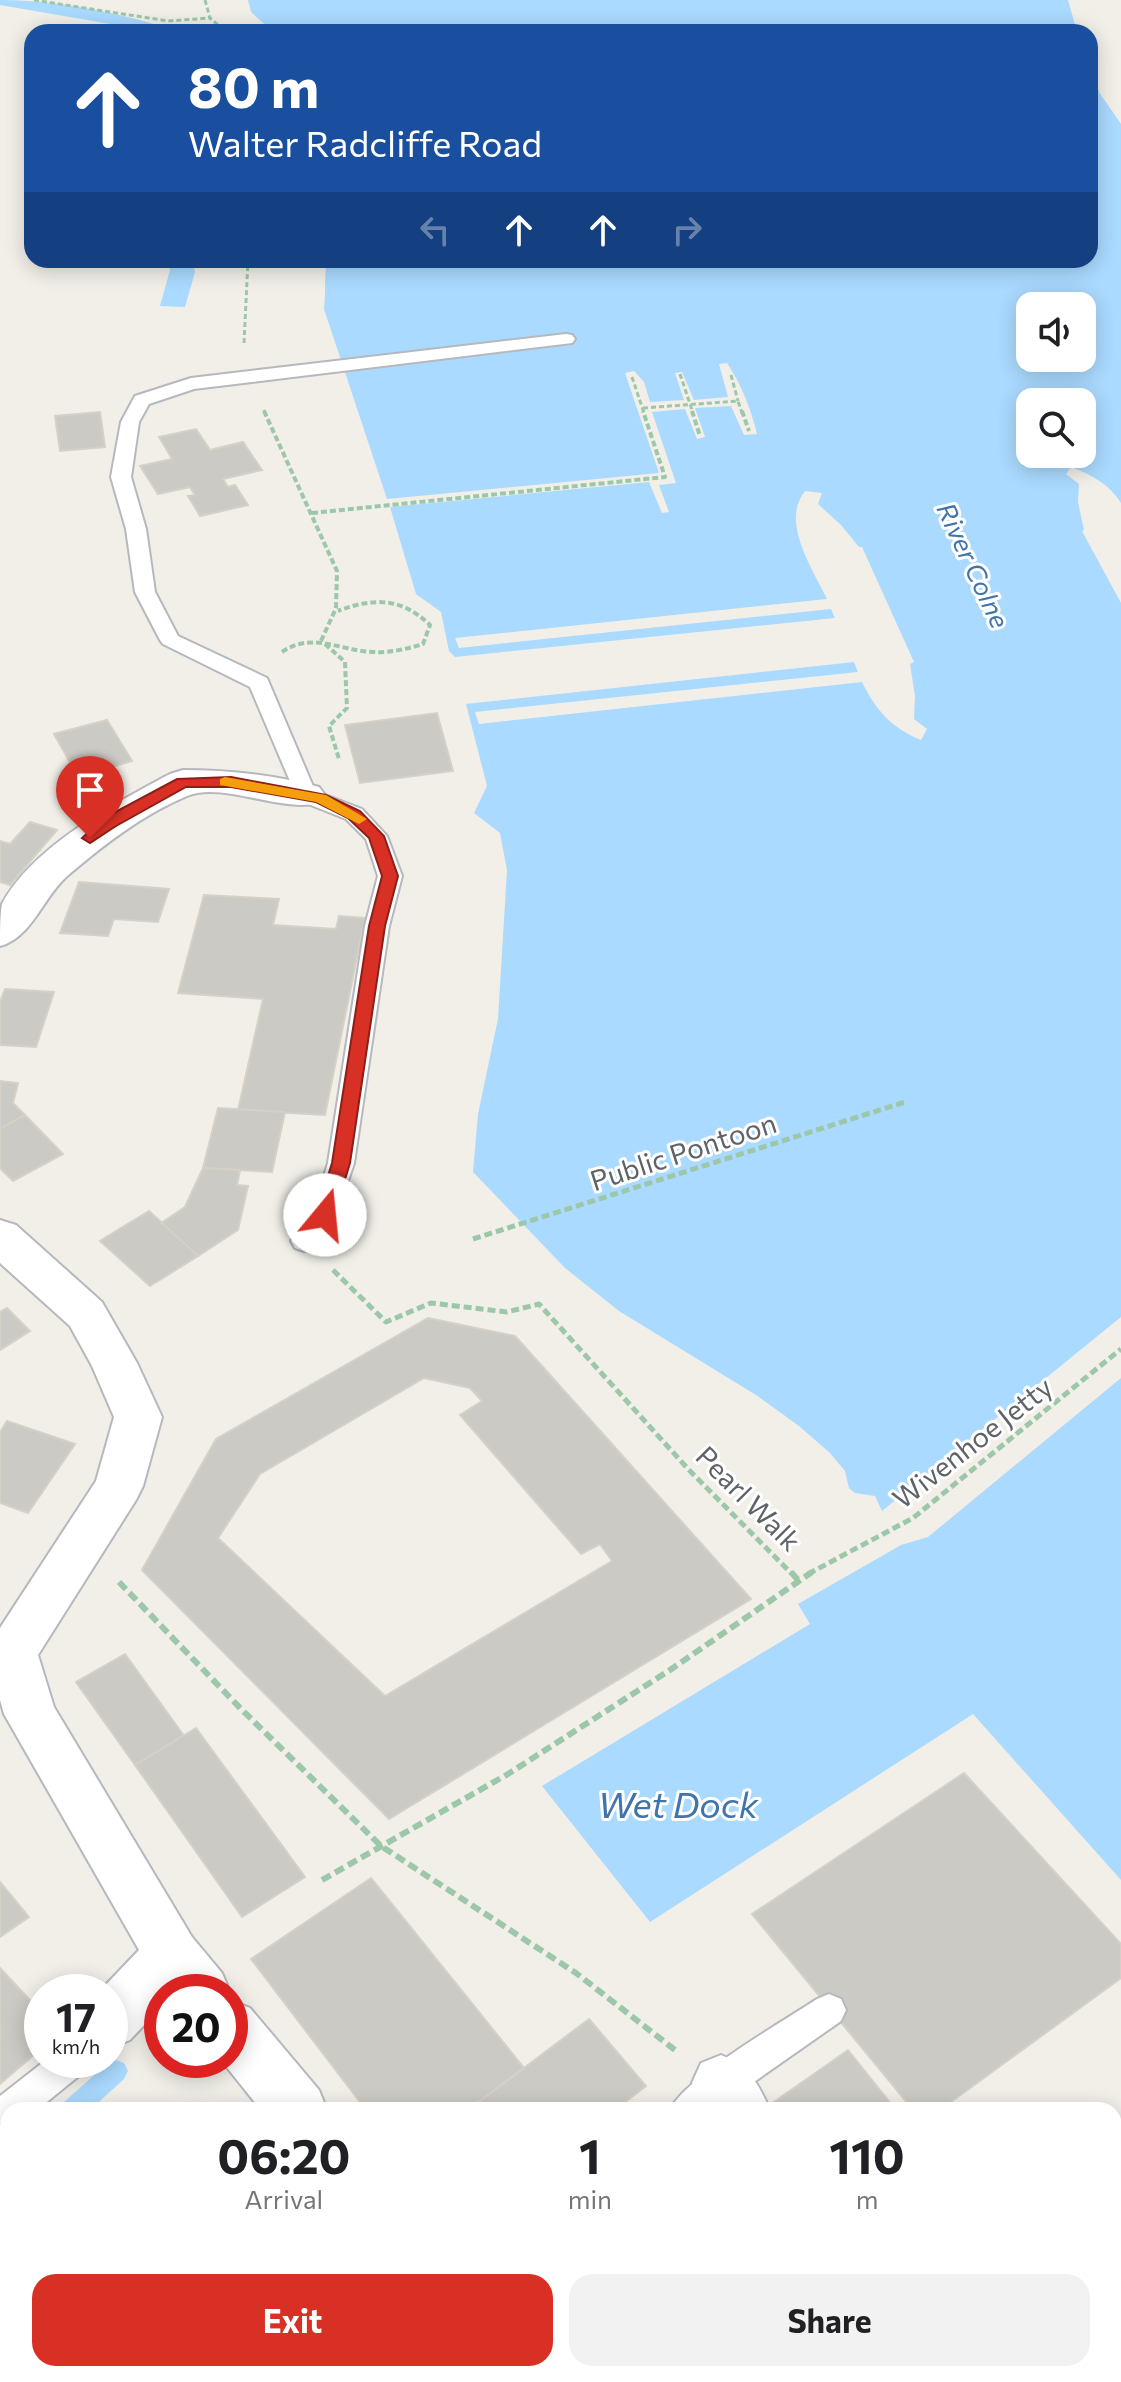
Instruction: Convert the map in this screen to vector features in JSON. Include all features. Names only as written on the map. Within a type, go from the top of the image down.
[{"type":"street","points":[[0,933],[49,871],[110,822],[183,782],[231,782],[306,795]]},
{"type":"street","points":[[0,1237],[86,1314],[114,1363],[138,1417],[119,1486],[12,1653],[30,1714],[187,1974]]},
{"type":"street","points":[[248,2049],[291,2102]]},
{"type":"lane","points":[[304,1241],[325,1215],[341,1163],[377,926],[390,876],[376,836],[354,814],[306,795],[259,683],[170,640],[145,592],[136,529],[121,477],[130,422],[142,400],[191,384],[566,339]]},
{"type":"lane","points":[[716,2101],[829,2010]]},
{"type":"lane","points":[[20,2102],[50,2078]]},
{"type":"path","points":[[34,0],[168,21],[210,18]]},
{"type":"path","points":[[205,0],[210,18],[217,24]]},
{"type":"path","points":[[248,268],[244,342],[266,416],[337,571],[340,595],[337,611],[321,641]]},
{"type":"path","points":[[680,374],[700,436]]},
{"type":"path","points":[[731,375],[749,431]]},
{"type":"path","points":[[312,513],[665,477],[632,377]]},
{"type":"path","points":[[643,408],[738,401]]},
{"type":"path","points":[[321,641],[354,650],[397,651],[423,644],[430,625],[415,608],[388,601],[362,600],[337,611]]},
{"type":"path","points":[[321,641],[345,662],[347,708],[329,726],[354,814]]},
{"type":"path","name":"Public Pontoon","points":[[473,1239],[905,1102]]},
{"type":"path","name":"Pearl Walk","points":[[304,1241],[386,1322],[431,1303],[507,1312],[539,1304],[689,1470],[798,1580],[670,1670],[521,1766],[322,1880]]},
{"type":"path","name":"Wivenhoe Jetty","points":[[798,1580],[913,1518],[1121,1349]]},
{"type":"path","points":[[83,1545],[241,1709],[381,1846],[576,1973],[716,2101]]},
{"type":"water","points":[[0,0],[40,2],[79,7],[153,24],[110,24],[0,5]]},
{"type":"water","points":[[248,0],[1068,0],[1075,24],[264,24],[251,12]]},
{"type":"water","name":"River Colne","points":[[1098,89],[1121,124],[1121,503],[1105,485],[1073,468],[1096,468],[1096,388],[1016,388],[1016,468],[1070,468],[1066,474],[1079,484],[1082,531],[1121,603],[1121,1317],[882,1511],[875,1496],[855,1493],[849,1488],[845,1471],[799,1426],[756,1395],[619,1311],[565,1268],[473,1172],[478,1114],[498,1019],[507,870],[500,833],[474,813],[487,786],[466,704],[854,662],[858,672],[475,712],[479,724],[862,682],[886,717],[901,730],[921,740],[927,729],[914,719],[915,696],[910,664],[914,662],[862,547],[818,504],[822,493],[805,491],[798,503],[797,531],[807,560],[827,599],[455,638],[459,648],[831,609],[835,618],[455,657],[449,651],[441,612],[416,594],[390,507],[649,482],[662,513],[669,512],[659,485],[676,483],[652,412],[685,409],[697,439],[705,437],[695,408],[731,406],[744,435],[757,434],[752,415],[727,363],[719,364],[728,397],[694,400],[682,372],[675,373],[684,400],[650,402],[644,382],[634,371],[625,373],[659,473],[387,499],[324,309],[326,268],[1098,268]]},
{"type":"water","points":[[194,268],[185,307],[160,306],[170,270]]},
{"type":"water","name":"Wet Dock","points":[[1121,1378],[1121,1880],[973,1714],[650,1922],[542,1786],[810,1624],[798,1604],[901,1545],[928,1537]]},
{"type":"building","points":[[100,412],[105,447],[60,451],[55,416]]},
{"type":"building","points":[[196,429],[210,450],[243,442],[262,470],[223,479],[228,487],[235,485],[248,505],[200,516],[188,496],[195,495],[190,487],[158,494],[140,466],[172,459],[159,437]]},
{"type":"building","points":[[437,713],[453,771],[360,783],[345,725]]},
{"type":"building","points":[[107,720],[132,761],[78,777],[54,734]]},
{"type":"building","points":[[30,822],[57,830],[10,885],[0,882],[0,841],[10,844]]},
{"type":"building","points":[[79,882],[169,889],[158,922],[114,919],[108,936],[60,933]]},
{"type":"building","points":[[204,895],[279,899],[273,925],[336,929],[339,916],[365,918],[325,1115],[238,1110],[263,999],[178,993]]},
{"type":"building","points":[[5,989],[54,992],[36,1047],[0,1045],[0,1002]]},
{"type":"building","points":[[0,1081],[18,1083],[13,1103],[25,1115],[0,1129]]},
{"type":"building","points":[[218,1108],[285,1112],[272,1172],[203,1168]]},
{"type":"building","points":[[25,1115],[63,1154],[13,1181],[0,1168],[0,1129]]},
{"type":"building","points":[[203,1168],[240,1170],[237,1185],[248,1186],[238,1230],[198,1256],[161,1223],[185,1207]]},
{"type":"building","points":[[149,1211],[198,1256],[150,1286],[100,1241]]},
{"type":"building","points":[[7,1308],[30,1331],[0,1350],[0,1312]]},
{"type":"building","points":[[428,1318],[515,1336],[751,1599],[389,1819],[142,1570],[216,1439]],"holes":[[[424,1378],[470,1388],[482,1401],[460,1415],[581,1554],[600,1544],[612,1561],[385,1696],[218,1538],[260,1474]]]},
{"type":"building","points":[[7,1421],[75,1444],[28,1513],[0,1503],[0,1432]]},
{"type":"building","points":[[125,1654],[184,1736],[135,1765],[76,1682]]},
{"type":"building","points":[[196,1728],[305,1877],[242,1917],[135,1765]]},
{"type":"building","points":[[964,1773],[1121,1944],[1121,1978],[951,2102],[906,2102],[752,1914]]},
{"type":"building","points":[[371,1878],[524,2068],[479,2102],[360,2102],[251,1959]]},
{"type":"building","points":[[0,1882],[29,1917],[0,1937]]},
{"type":"building","points":[[0,1968],[24,1994],[24,2063],[0,2084]]},
{"type":"building","points":[[589,2019],[646,2086],[625,2102],[479,2102]]},
{"type":"building","points":[[848,2050],[890,2102],[774,2102]]},
{"type":"waterway","points":[[81,2102],[108,2078]]},
{"type":"slow traffic","points":[[225,782],[321,798],[359,819]]},
{"type":"route","points":[[90,838],[110,822],[183,782],[231,782],[321,798],[354,814],[376,836],[390,876],[377,926],[341,1163],[325,1215]]}]
